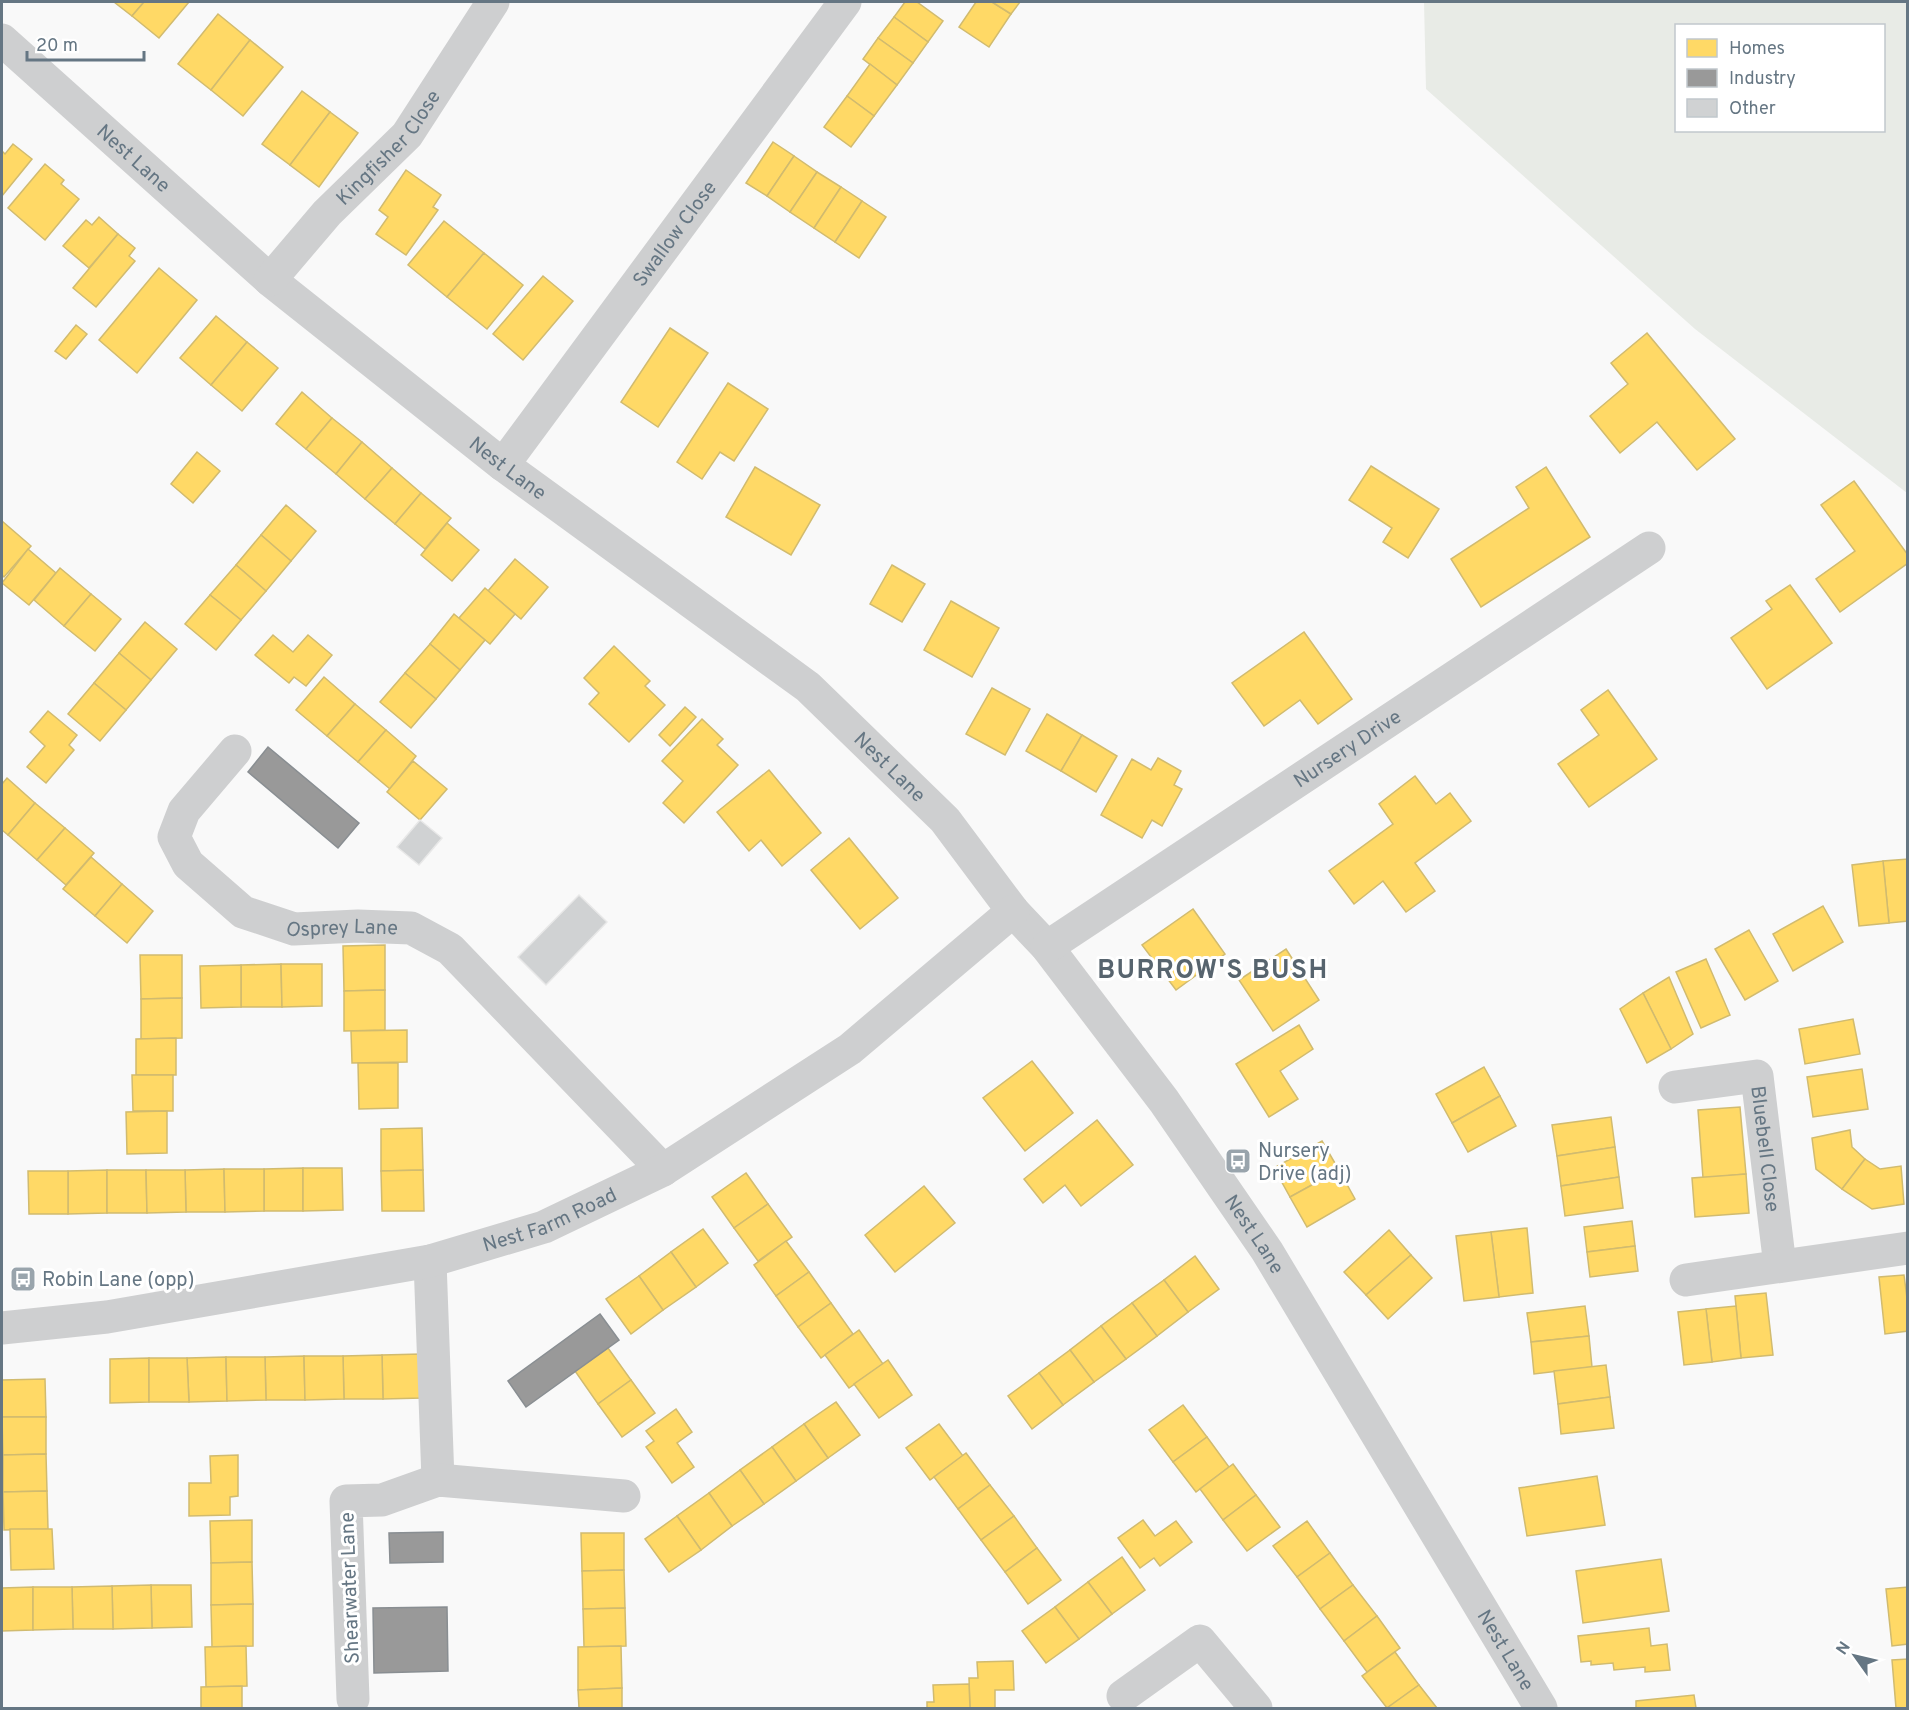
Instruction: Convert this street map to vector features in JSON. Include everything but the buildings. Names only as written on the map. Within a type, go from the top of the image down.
[{"type":"street","name":"Kingfisher Close","points":[[270,280],[327,213],[406,135],[493,2]]},
{"type":"street","name":"Swallow Close","points":[[503,465],[845,2]]},
{"type":"street","name":"Nest Lane","points":[[2,40],[270,280],[503,465],[808,687],[945,820],[1013,911],[1047,947],[1164,1101],[1267,1251],[1528,1704]]},
{"type":"street","name":"Nursery Drive","points":[[1047,947],[1649,548]]},
{"type":"street","name":"Osprey Lane","points":[[235,751],[184,812],[174,837],[188,864],[243,912],[294,928],[358,926],[411,928],[450,949],[663,1170]]},
{"type":"street","name":"Nest Farm Road","points":[[2,1328],[107,1317],[430,1261],[544,1227],[663,1170],[850,1049],[1013,911]]},
{"type":"street","name":"Bluebell Close","points":[[1675,1087],[1757,1076],[1780,1266]]},
{"type":"street","points":[[1686,1280],[1908,1248]]},
{"type":"street","points":[[430,1261],[438,1480]]},
{"type":"street","name":"Shearwater Lane","points":[[353,1699],[346,1501],[382,1500],[438,1480],[624,1496]]},
{"type":"street","points":[[1123,1696],[1200,1641],[1256,1708]]},
{"type":"shaded area","points":[[1424,2],[1907,2],[1907,493],[1695,329],[1426,89]]},
{"type":"place","name":"Nursery Drive (adj)","points":[[1238,1161]]},
{"type":"place","name":"Robin Lane (opp)","points":[[23,1279]]},
{"type":"district","name":"BURROW'S BUSH","points":[[1213,969]]}]
